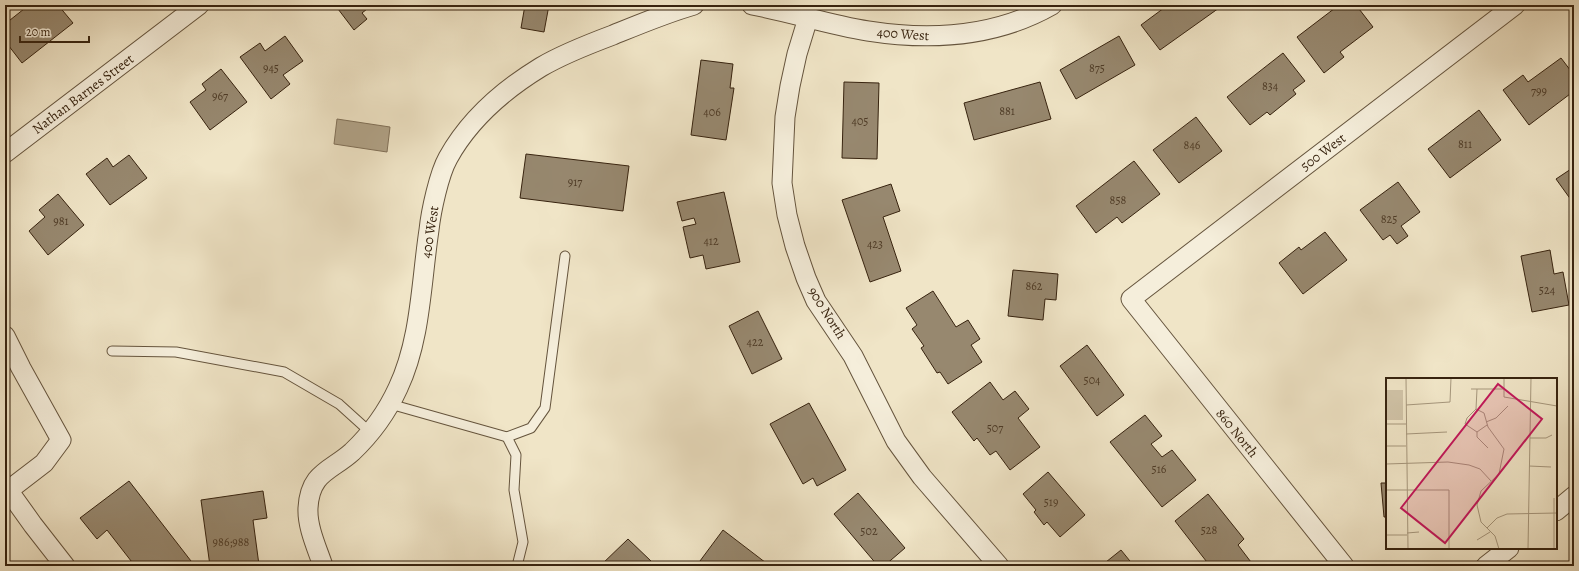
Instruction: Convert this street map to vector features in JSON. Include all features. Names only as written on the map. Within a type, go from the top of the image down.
[{"type":"street","name":"Nathan Barnes Street","points":[[5,153],[199,5]]},
{"type":"street","name":"400 West","points":[[323,566],[310,526],[308,509],[310,496],[314,483],[322,472],[351,453],[370,432],[390,404],[401,380],[414,338],[424,275],[429,229],[437,191],[447,159],[473,123],[493,103],[542,67],[579,49],[666,13],[694,5]]},
{"type":"street","name":"400 West","points":[[752,5],[869,31],[917,36],[946,37],[976,33],[1000,27],[1025,18],[1052,5]]},
{"type":"street","name":"500 West","points":[[1131,299],[1515,5]]},
{"type":"street","name":"900 North","points":[[808,18],[797,54],[785,117],[782,183],[787,215],[795,246],[806,278],[816,301],[853,356],[896,441],[922,477],[998,566]]},
{"type":"street","name":"860 North","points":[[1131,299],[1344,566]]},
{"type":"street","points":[[5,336],[60,440],[44,463],[7,491],[65,566]]},
{"type":"street","points":[[1557,510],[1574,496]]},
{"type":"street","points":[[1486,566],[1508,549]]},
{"type":"lane","points":[[390,404],[507,437],[531,428],[545,408],[565,256]]},
{"type":"lane","points":[[112,351],[176,352],[284,372],[339,404],[370,432]]},
{"type":"lane","points":[[507,437],[516,455],[514,490],[524,542],[517,566]]},
{"type":"shaded area","points":[[337,119],[390,127],[387,152],[334,144]]},
{"type":"building","points":[[29,5],[58,5],[73,23],[22,63],[5,41],[5,24]]},
{"type":"building","points":[[335,5],[372,5],[362,13],[367,19],[354,30]]},
{"type":"building","points":[[525,5],[549,5],[544,32],[521,28]]},
{"type":"building","points":[[549,5],[572,5],[571,9]]},
{"type":"building","points":[[1168,5],[1217,5],[1219,8],[1160,50],[1141,25]]},
{"type":"building","points":[[1339,5],[1356,5],[1373,27],[1340,52],[1344,57],[1324,73],[1297,37]]},
{"type":"building","points":[[285,36],[303,61],[283,75],[290,84],[271,99],[240,57],[260,43],[265,51]]},
{"type":"building","points":[[1119,36],[1135,65],[1076,99],[1060,70]]},
{"type":"building","points":[[1283,53],[1305,81],[1293,90],[1296,94],[1270,115],[1267,112],[1250,125],[1227,97]]},
{"type":"building","points":[[1561,58],[1574,75],[1574,91],[1529,125],[1503,90],[1523,75],[1528,82]]},
{"type":"building","points":[[701,60],[733,64],[730,88],[734,88],[726,140],[691,135]]},
{"type":"building","points":[[221,69],[247,102],[210,130],[190,102],[206,90],[202,84]]},
{"type":"building","points":[[844,82],[879,83],[877,159],[842,158]]},
{"type":"building","points":[[1040,82],[1051,119],[974,140],[964,103]]},
{"type":"building","points":[[1479,110],[1501,140],[1450,178],[1428,149]]},
{"type":"building","points":[[1196,117],[1222,151],[1179,183],[1153,150]]},
{"type":"building","points":[[526,154],[629,166],[623,211],[520,198]]},
{"type":"building","points":[[129,155],[147,178],[110,205],[86,174],[107,158],[113,167]]},
{"type":"building","points":[[1134,161],[1160,194],[1122,223],[1117,217],[1096,233],[1076,206]]},
{"type":"building","points":[[1574,167],[1574,204],[1556,179]]},
{"type":"building","points":[[1398,182],[1420,212],[1401,226],[1408,236],[1397,244],[1390,235],[1383,240],[1360,210]]},
{"type":"building","points":[[891,184],[900,211],[883,217],[901,271],[870,282],[842,200]]},
{"type":"building","points":[[724,192],[740,262],[706,269],[703,255],[690,258],[683,227],[696,224],[694,218],[682,221],[677,202]]},
{"type":"building","points":[[58,194],[84,225],[48,255],[29,231],[45,217],[39,210]]},
{"type":"building","points":[[1325,232],[1347,260],[1303,294],[1279,263],[1299,247],[1301,250]]},
{"type":"building","points":[[1550,250],[1554,274],[1563,272],[1569,305],[1532,312],[1521,256]]},
{"type":"building","points":[[1013,270],[1058,274],[1056,300],[1045,299],[1043,320],[1008,316]]},
{"type":"building","points":[[933,291],[956,327],[968,320],[980,339],[971,345],[982,362],[948,384],[940,372],[937,373],[921,348],[924,346],[912,329],[917,325],[906,308]]},
{"type":"building","points":[[758,311],[782,359],[752,374],[729,326]]},
{"type":"building","points":[[1087,345],[1124,395],[1097,416],[1060,366]]},
{"type":"building","points":[[990,382],[1003,400],[1015,391],[1029,409],[1018,418],[1040,447],[1010,470],[996,451],[990,455],[977,438],[974,441],[952,412]]},
{"type":"building","points":[[809,403],[846,470],[817,486],[813,478],[803,484],[770,424]]},
{"type":"building","points":[[1145,415],[1162,436],[1151,444],[1162,457],[1172,450],[1196,480],[1162,507],[1110,442]]},
{"type":"building","points":[[1048,472],[1085,515],[1060,537],[1047,522],[1044,525],[1034,512],[1036,510],[1023,494]]},
{"type":"building","points":[[129,481],[191,561],[185,566],[135,566],[107,530],[97,539],[80,518]]},
{"type":"building","points":[[1381,483],[1386,483],[1386,517],[1384,517]]},
{"type":"building","points":[[263,491],[267,518],[253,520],[259,565],[269,564],[269,566],[210,566],[201,500]]},
{"type":"building","points":[[858,493],[905,548],[884,566],[878,566],[834,514]]},
{"type":"building","points":[[1208,494],[1244,539],[1238,545],[1254,566],[1210,566],[1175,521]]},
{"type":"building","points":[[723,530],[770,566],[697,565]]},
{"type":"building","points":[[628,539],[652,562],[648,566],[600,566]]},
{"type":"building","points":[[1121,550],[1134,566],[1101,566]]}]
